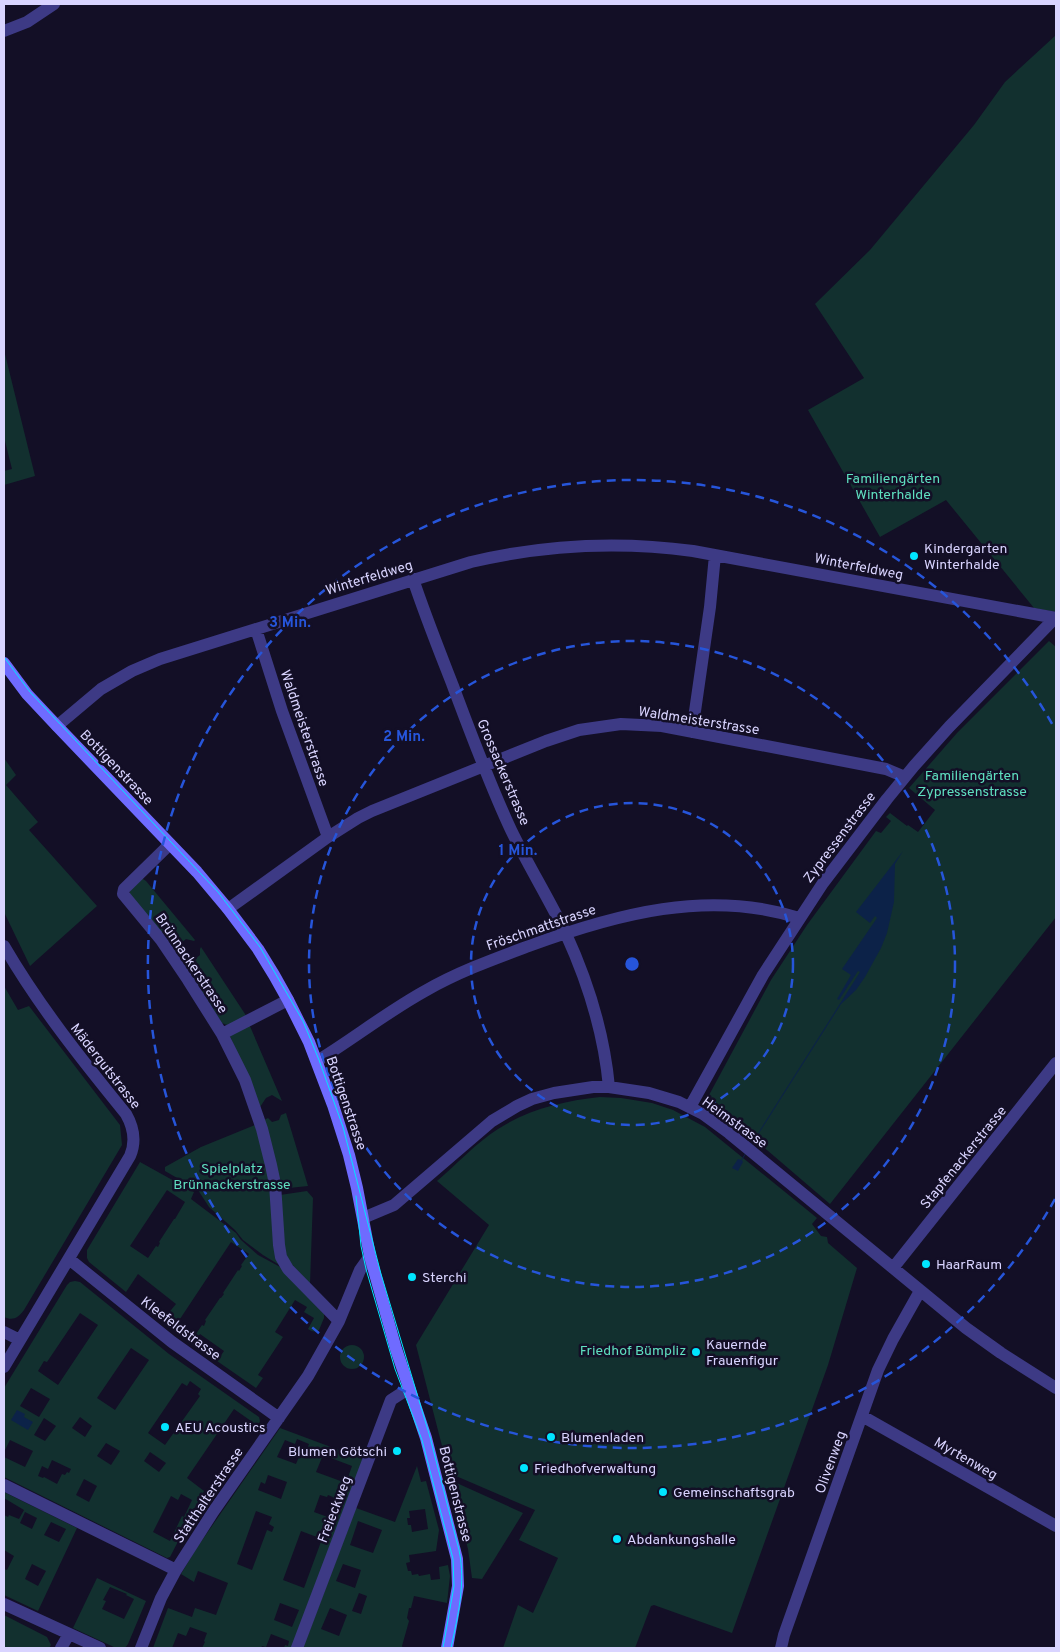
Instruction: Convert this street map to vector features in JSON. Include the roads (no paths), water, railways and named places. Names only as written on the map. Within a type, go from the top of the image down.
[{"type":"street","points":[[4,31],[27,22],[54,4]]},
{"type":"street","name":"Winterfeldweg","points":[[57,726],[101,688],[132,671],[160,659],[413,579],[491,557],[566,547],[659,546],[1056,618]]},
{"type":"street","points":[[692,732],[710,607],[715,555]]},
{"type":"street","name":"Grossackerstrasse","points":[[413,579],[483,766],[512,830],[565,933],[584,979],[606,1056],[609,1086]]},
{"type":"street","name":"Zypressenstrasse","points":[[690,1107],[763,975],[823,883],[905,777],[949,727],[1056,618]]},
{"type":"street","name":"Waldmeisterstrasse","points":[[256,629],[282,711],[328,837]]},
{"type":"street","name":"Bottigenstrasse","points":[[4,663],[27,694],[170,844],[228,908],[258,949],[288,1000],[317,1061],[349,1155],[370,1256],[408,1389],[426,1438],[457,1558],[458,1586],[447,1648]]},
{"type":"street","name":"Waldmeisterstrasse","points":[[228,908],[358,818],[546,741],[591,728],[636,724],[692,732],[886,769],[905,777]]},
{"type":"street","name":"Brünnackerstrasse","points":[[170,844],[124,889],[123,894],[171,953],[222,1034],[249,1090],[265,1141],[275,1184],[281,1257],[288,1269],[338,1321]]},
{"type":"street","name":"Fröschmattstrasse","points":[[317,1061],[426,990],[482,964],[565,933],[621,917],[701,904],[756,907],[799,918]]},
{"type":"street","name":"Mädergutstrasse","points":[[4,946],[38,1002],[126,1114],[132,1128],[134,1144],[130,1156],[4,1367]]},
{"type":"street","name":"Brünnackerstrasse","points":[[222,1034],[288,1000]]},
{"type":"street","name":"Stapfenackerstrasse","points":[[893,1268],[1056,1064]]},
{"type":"street","name":"Heimstrasse","points":[[363,1218],[385,1210],[400,1200],[492,1121],[532,1099],[575,1089],[609,1086],[649,1093],[690,1107],[703,1114],[735,1138],[966,1328],[1056,1388]]},
{"type":"street","name":"Statthalterstrasse","points":[[141,1648],[162,1598],[188,1549],[308,1376],[338,1321],[360,1270],[370,1256]]},
{"type":"street","name":"Kleefeldstrasse","points":[[69,1258],[172,1342],[278,1418]]},
{"type":"street","name":"Olivenweg","points":[[781,1648],[884,1356],[920,1291]]},
{"type":"street","points":[[4,1332],[20,1340]]},
{"type":"street","name":"Freieckweg","points":[[298,1648],[391,1400],[408,1389]]},
{"type":"street","name":"Myrtenweg","points":[[862,1416],[1056,1526]]},
{"type":"street","points":[[4,1485],[176,1570]]},
{"type":"street","points":[[4,1604],[100,1648]]},
{"type":"street","points":[[61,1648],[69,1634]]},
{"type":"water","points":[[903,851],[895,864],[894,902],[887,933],[881,948],[856,990],[841,1004],[742,1160],[743,1162],[738,1171],[732,1168],[738,1159],[741,1160],[860,972],[858,971],[839,1000],[837,999],[851,975],[842,969],[877,918],[875,916],[870,923],[856,912]]},
{"type":"water","points":[[17,1410],[25,1414],[24,1417],[33,1422],[28,1430],[11,1420]]},
{"type":"tram line","points":[[4,657],[30,692],[218,892],[260,947],[303,1021],[343,1127],[381,1274],[430,1437],[459,1550],[462,1575],[451,1648]]},
{"type":"tram line","points":[[356,1196],[361,1246],[366,1269],[395,1369],[422,1440],[453,1559],[454,1586],[443,1648]]},
{"type":"place","name":"Kindergarten Winterhalde","points":[[914,556]]},
{"type":"place","name":"HaarRaum","points":[[926,1264]]},
{"type":"place","name":"Sterchi","points":[[412,1277]]},
{"type":"place","name":"Kauernde Frauenfigur","points":[[696,1352]]},
{"type":"place","name":"AEU Acoustics","points":[[165,1427]]},
{"type":"place","name":"Blumenladen","points":[[551,1437]]},
{"type":"place","name":"Blumen Götschi","points":[[397,1451]]},
{"type":"place","name":"Friedhofverwaltung","points":[[524,1468]]},
{"type":"place","name":"Gemeinschaftsgrab","points":[[663,1492]]},
{"type":"place","name":"Abdankungshalle","points":[[617,1539]]},
{"type":"park label","name":"Familiengärten Winterhalde","points":[[893,486]]},
{"type":"park label","name":"Familiengärten Zypressenstrasse","points":[[972,784]]},
{"type":"park label","name":"Spielplatz Brünnackerstrasse","points":[[232,1176]]},
{"type":"park label","name":"Friedhof Bümpliz","points":[[633,1350]]}]
